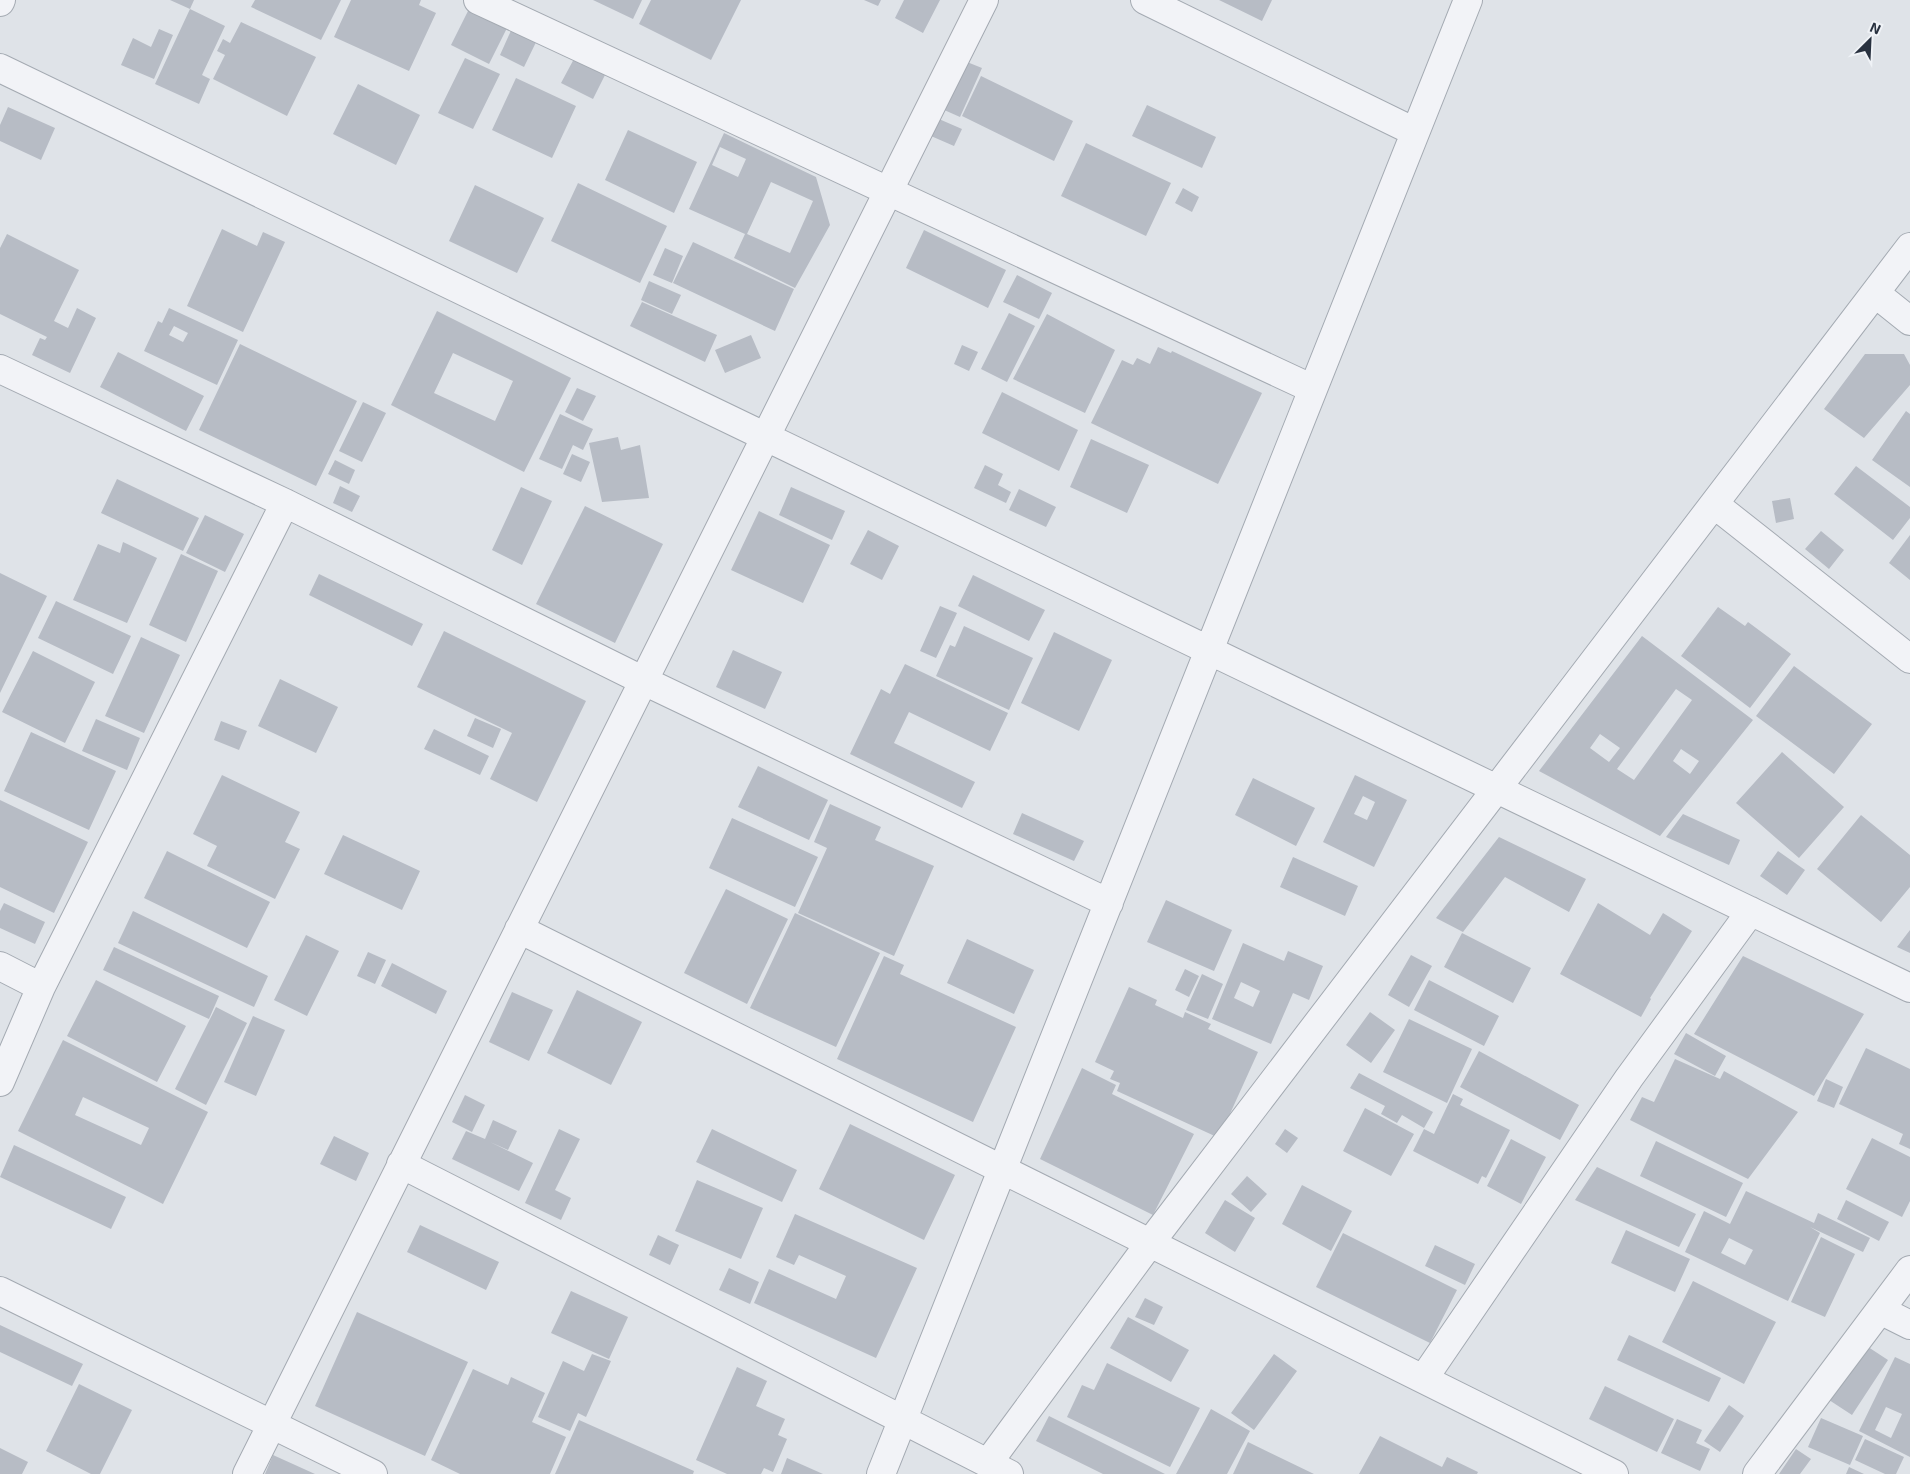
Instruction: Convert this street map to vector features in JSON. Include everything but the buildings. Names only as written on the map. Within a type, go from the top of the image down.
[{"type":"street","points":[[478,0],[1313,389]]},
{"type":"street","points":[[247,1474],[984,0]]},
{"type":"street","points":[[1145,0],[1415,132]]},
{"type":"street","points":[[881,1474],[1468,0]]},
{"type":"street","points":[[0,68],[1910,988]]},
{"type":"street","points":[[402,1164],[999,1469],[1150,1243],[1910,247]]},
{"type":"street","points":[[1875,293],[1910,321]]},
{"type":"street","points":[[0,369],[285,503],[644,681],[1109,903]]},
{"type":"street","points":[[0,1082],[41,987],[285,503]]},
{"type":"street","points":[[1714,504],[1910,659]]},
{"type":"street","points":[[1424,1378],[1629,1078],[1751,911]]},
{"type":"street","points":[[519,929],[1614,1474]]},
{"type":"street","points":[[0,966],[41,987]]},
{"type":"street","points":[[1756,1474],[1910,1270]]},
{"type":"street","points":[[0,1291],[373,1474]]},
{"type":"street","points":[[1880,1310],[1910,1325]]}]
